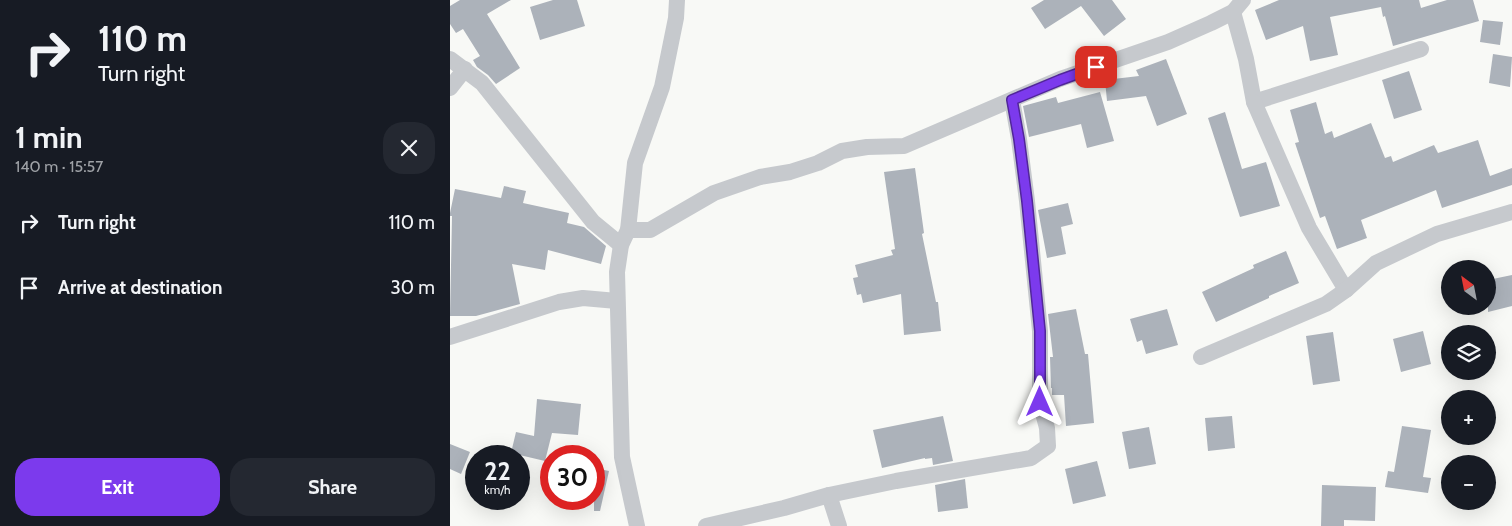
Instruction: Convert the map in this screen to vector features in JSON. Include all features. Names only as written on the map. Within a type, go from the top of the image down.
[{"type":"street","points":[[637,526],[622,457],[617,272],[621,245],[628,230],[635,163],[662,87],[676,18],[677,0]]},
{"type":"street","points":[[628,230],[650,230],[714,193],[760,178],[790,172],[818,163],[842,151],[867,147],[904,146],[1060,80],[1168,42],[1211,24],[1232,6],[1246,59],[1254,102],[1309,228],[1346,290]]},
{"type":"street","points":[[1254,102],[1421,49]]},
{"type":"street","points":[[450,59],[482,83],[593,222],[621,245]]},
{"type":"street","points":[[450,88],[465,69]]},
{"type":"street","points":[[706,526],[784,508],[829,495],[896,481],[1031,458],[1048,446],[1047,428],[1040,402],[1040,331],[1027,201],[1012,100]]},
{"type":"street","points":[[1201,357],[1326,304],[1346,290],[1376,262],[1437,234],[1512,212]]},
{"type":"street","points":[[450,337],[559,302],[583,298],[617,301]]},
{"type":"street","points":[[829,495],[839,526]]},
{"type":"building","points":[[460,0],[511,0],[487,14],[520,68],[496,84],[477,67],[473,60],[480,56],[463,29],[456,33],[450,24],[450,6]]},
{"type":"building","points":[[553,0],[577,0],[585,26],[540,40],[530,7]]},
{"type":"building","points":[[1044,0],[1112,0],[1126,19],[1104,36],[1081,6],[1045,29],[1031,8]]},
{"type":"building","points":[[1279,0],[1419,0],[1421,8],[1447,0],[1473,0],[1479,21],[1393,46],[1381,7],[1330,17],[1338,55],[1310,61],[1303,26],[1266,40],[1255,10]]},
{"type":"building","points":[[1483,20],[1503,22],[1500,45],[1480,42]]},
{"type":"building","points":[[1493,54],[1512,57],[1510,87],[1489,83]]},
{"type":"building","points":[[1166,59],[1187,114],[1157,126],[1146,96],[1107,101],[1105,80],[1139,76],[1136,70]]},
{"type":"building","points":[[1409,71],[1422,110],[1394,119],[1382,80]]},
{"type":"building","points":[[1100,92],[1114,141],[1087,148],[1081,124],[1029,137],[1023,106],[1056,97],[1058,103]]},
{"type":"building","points":[[1316,102],[1325,134],[1332,131],[1334,138],[1371,123],[1385,158],[1391,156],[1393,162],[1434,145],[1438,153],[1478,140],[1490,176],[1512,168],[1512,185],[1442,208],[1436,190],[1361,220],[1367,238],[1337,249],[1325,216],[1320,218],[1295,143],[1299,142],[1290,110]]},
{"type":"building","points":[[1225,112],[1242,169],[1266,162],[1280,206],[1240,217],[1208,118]]},
{"type":"building","points":[[915,168],[924,233],[922,234],[936,302],[938,302],[941,331],[904,335],[901,294],[863,303],[861,294],[857,295],[853,278],[858,277],[855,265],[893,255],[891,250],[895,249],[884,172]]},
{"type":"building","points":[[504,186],[526,191],[523,203],[569,213],[567,223],[584,227],[606,246],[601,264],[548,250],[545,270],[512,264],[520,304],[476,316],[450,316],[452,216],[450,216],[450,213],[455,189],[501,198]]},
{"type":"building","points":[[1068,203],[1073,224],[1061,227],[1066,254],[1047,258],[1038,210]]},
{"type":"building","points":[[1286,251],[1299,283],[1216,322],[1202,292],[1254,268],[1253,265]]},
{"type":"building","points":[[1512,275],[1512,306],[1496,310],[1496,278]]},
{"type":"building","points":[[1076,309],[1085,354],[1088,354],[1094,423],[1066,426],[1064,395],[1052,395],[1050,357],[1053,357],[1048,314]]},
{"type":"building","points":[[1167,309],[1178,345],[1146,354],[1142,340],[1137,342],[1130,319]]},
{"type":"building","points":[[1423,331],[1431,364],[1401,372],[1393,339]]},
{"type":"building","points":[[1333,332],[1340,381],[1313,385],[1306,336]]},
{"type":"building","points":[[537,399],[581,404],[578,435],[552,433],[549,445],[540,445],[540,460],[530,457],[530,445],[513,445],[516,432],[534,436]]},
{"type":"building","points":[[943,416],[953,461],[933,465],[932,458],[925,458],[882,468],[873,430]]},
{"type":"building","points":[[1232,416],[1235,448],[1208,451],[1205,418]]},
{"type":"building","points":[[1402,426],[1431,430],[1423,477],[1431,478],[1428,493],[1385,487],[1388,471],[1394,472]]},
{"type":"building","points":[[1149,427],[1156,464],[1129,469],[1122,432]]},
{"type":"building","points":[[450,444],[465,450],[465,464],[461,474],[450,469]]},
{"type":"building","points":[[1097,461],[1106,496],[1073,504],[1065,469]]},
{"type":"building","points":[[605,470],[609,471],[605,489]]},
{"type":"building","points":[[965,479],[968,508],[938,512],[935,485]]},
{"type":"building","points":[[1322,485],[1376,487],[1375,521],[1344,520],[1344,526],[1321,526]]},
{"type":"route","points":[[1040,402],[1040,331],[1027,201],[1012,100],[1096,67]]}]
